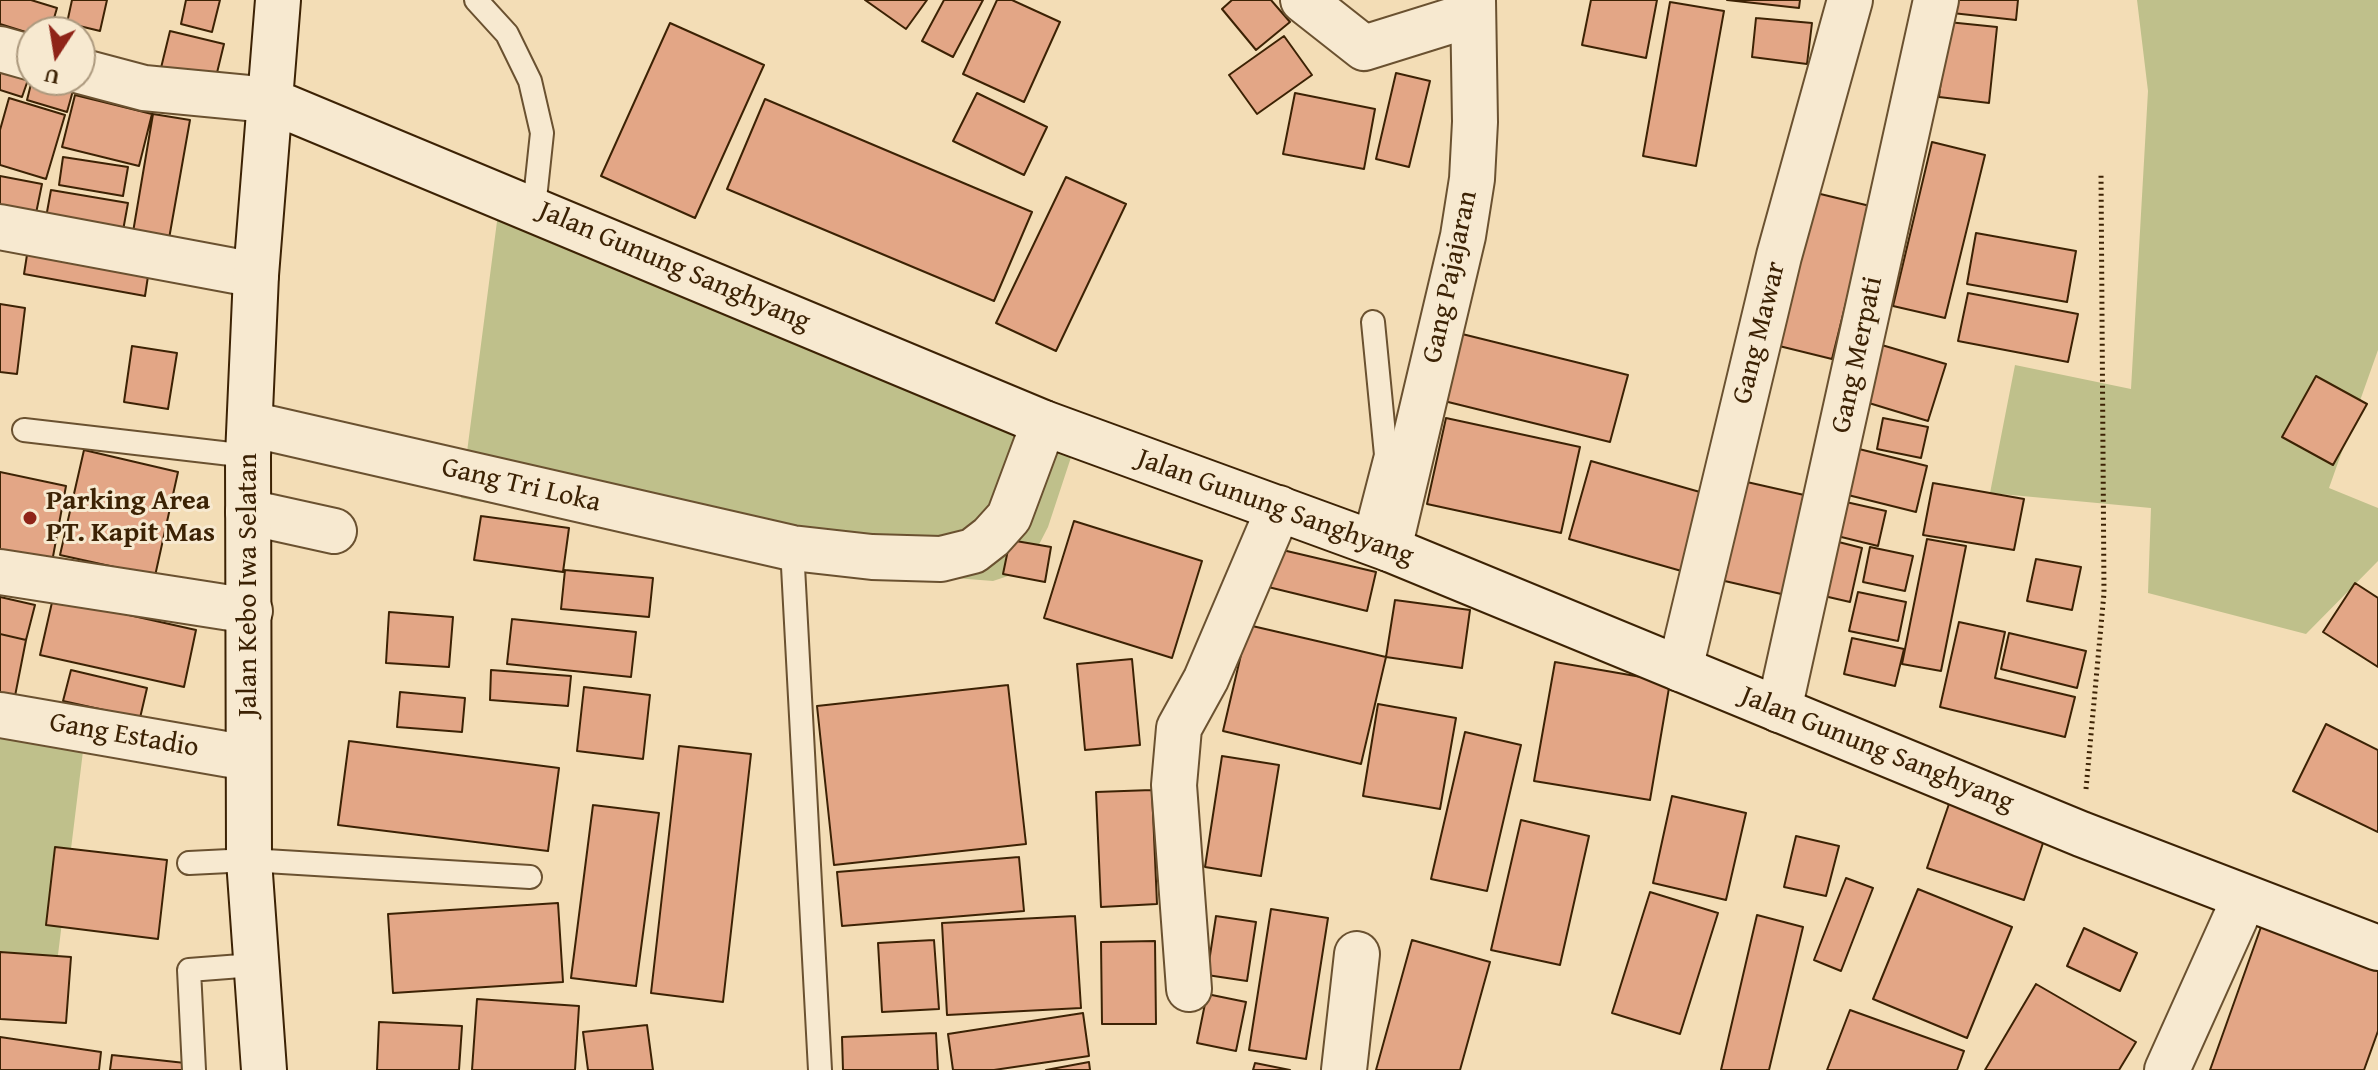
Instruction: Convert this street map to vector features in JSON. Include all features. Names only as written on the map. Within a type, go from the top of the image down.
[{"type":"street","points":[[269,100],[278,0]]},
{"type":"street","points":[[1303,0],[1364,48],[1473,7]]},
{"type":"street","name":"Gang Mawar","points":[[1680,669],[1779,256],[1850,0]]},
{"type":"street","name":"Gang Merpati","points":[[1779,710],[1936,0]]},
{"type":"street","name":"Gang Pajajaran","points":[[1377,545],[1469,193],[1475,122],[1473,7]]},
{"type":"street","name":"Jalan Gunung Sanghyang","points":[[96,75],[144,88],[269,100],[1044,423],[1377,545],[2081,834],[2378,948]]},
{"type":"street","name":"Jalan Kebo Iwa Selatan","points":[[264,1070],[254,965],[249,860],[248,512],[256,275],[269,100]]},
{"type":"street","points":[[0,227],[256,275]]},
{"type":"street","name":"Gang Tri Loka","points":[[249,440],[792,548],[941,559],[973,551],[1009,517],[1044,423]]},
{"type":"street","points":[[1189,989],[1174,785],[1179,728],[1206,679],[1279,508]]},
{"type":"street","points":[[248,512],[334,531]]},
{"type":"street","points":[[0,572],[250,611]]},
{"type":"street","name":"Gang Estadio","points":[[0,715],[248,758]]},
{"type":"street","points":[[2167,1070],[2244,899]]},
{"type":"street","points":[[1344,1070],[1357,954]]},
{"type":"lane","points":[[476,0],[507,34],[530,81],[542,133],[534,208]]},
{"type":"lane","points":[[1373,322],[1386,455],[1377,545]]},
{"type":"lane","points":[[24,430],[249,440]]},
{"type":"lane","points":[[792,548],[820,1070]]},
{"type":"lane","points":[[189,863],[249,860],[530,877]]},
{"type":"lane","points":[[194,1070],[189,970],[254,965]]},
{"type":"path","points":[[2081,834],[2104,593],[2101,174]]},
{"type":"green space","points":[[2137,0],[2378,0],[2378,350],[2329,488],[2378,508],[2378,561],[2306,634],[2148,593],[2151,508],[1990,493],[2015,365],[2131,389],[2148,91]]},
{"type":"green space","points":[[502,183],[1082,424],[1048,527],[1026,570],[993,581],[853,570],[461,498]]},
{"type":"green space","points":[[0,730],[84,743],[56,971],[0,965]]},
{"type":"building","points":[[0,0],[31,0],[57,8],[55,16],[16,16],[16,29],[0,24]]},
{"type":"building","points":[[72,0],[107,0],[100,31],[96,30],[96,16],[69,16]]},
{"type":"building","points":[[186,0],[220,0],[212,32],[181,24]]},
{"type":"building","points":[[865,0],[927,0],[906,29]]},
{"type":"building","points":[[944,0],[983,0],[953,57],[922,41]]},
{"type":"building","points":[[997,0],[1012,0],[1060,22],[1024,102],[963,74]]},
{"type":"building","points":[[1232,0],[1271,0],[1290,22],[1256,50],[1222,9]]},
{"type":"building","points":[[1591,0],[1657,0],[1646,58],[1582,45]]},
{"type":"building","points":[[1727,0],[1800,0],[1799,8]]},
{"type":"building","points":[[1944,0],[2018,0],[2016,20],[1943,12]]},
{"type":"building","points":[[1670,2],[1724,11],[1696,166],[1643,156]]},
{"type":"building","points":[[1756,18],[1812,23],[1807,64],[1752,57]]},
{"type":"building","points":[[1948,22],[1997,27],[1989,103],[1939,97]]},
{"type":"building","points":[[670,23],[764,65],[695,218],[601,176]]},
{"type":"building","points":[[170,31],[224,44],[214,85],[160,72]]},
{"type":"building","points":[[1284,36],[1312,75],[1257,114],[1229,75]]},
{"type":"building","points":[[0,68],[16,73],[16,95],[0,90]]},
{"type":"building","points":[[1396,73],[1430,81],[1409,167],[1376,159]]},
{"type":"building","points":[[977,93],[1047,127],[1024,175],[953,141]]},
{"type":"building","points":[[1295,93],[1375,109],[1364,169],[1283,154]]},
{"type":"building","points":[[28,96],[71,96],[67,112],[27,100]]},
{"type":"building","points":[[75,96],[152,114],[139,166],[62,147]]},
{"type":"building","points":[[9,98],[65,115],[46,179],[0,165],[0,130]]},
{"type":"building","points":[[765,99],[1032,212],[994,301],[727,189]]},
{"type":"building","points":[[153,114],[190,120],[167,250],[131,244]]},
{"type":"building","points":[[1932,142],[1985,155],[1945,318],[1893,306]]},
{"type":"building","points":[[63,157],[128,167],[123,196],[59,185]]},
{"type":"building","points":[[0,176],[42,184],[33,228],[0,221]]},
{"type":"building","points":[[1066,177],[1126,204],[1056,351],[996,323]]},
{"type":"building","points":[[51,190],[128,203],[122,236],[45,223]]},
{"type":"building","points":[[1808,191],[1870,206],[1832,359],[1771,344]]},
{"type":"building","points":[[1976,233],[2076,251],[2067,302],[1967,284]]},
{"type":"building","points":[[29,242],[150,263],[145,296],[24,274]]},
{"type":"building","points":[[1968,293],[2078,314],[2068,362],[1958,341]]},
{"type":"building","points":[[0,304],[25,308],[17,374],[0,372]]},
{"type":"building","points":[[1458,333],[1628,375],[1610,442],[1440,400]]},
{"type":"building","points":[[1875,343],[1946,364],[1928,421],[1859,400]]},
{"type":"building","points":[[132,346],[177,353],[168,409],[124,402]]},
{"type":"building","points":[[2316,376],[2367,404],[2333,465],[2282,437]]},
{"type":"building","points":[[1446,418],[1580,447],[1561,533],[1427,504]]},
{"type":"building","points":[[1883,418],[1928,427],[1921,458],[1877,449]]},
{"type":"building","points":[[1851,447],[1927,466],[1916,512],[1840,493]]},
{"type":"building","points":[[84,450],[178,472],[155,576],[60,555]]},
{"type":"building","points":[[1591,461],[1707,494],[1685,572],[1569,539]]},
{"type":"building","name":"Parking Area PT. Kapit Mas","points":[[0,472],[66,486],[52,562],[0,550]]},
{"type":"building","points":[[1738,480],[1813,497],[1790,596],[1716,579]]},
{"type":"building","points":[[1933,483],[2024,499],[2014,550],[1923,535]]},
{"type":"building","points":[[1837,500],[1886,511],[1878,546],[1829,534]]},
{"type":"building","points":[[481,516],[569,528],[563,572],[474,560]]},
{"type":"building","points":[[1074,521],[1202,561],[1172,658],[1044,618]]},
{"type":"building","points":[[1823,538],[1862,548],[1850,602],[1811,593]]},
{"type":"building","points":[[1927,539],[1966,546],[1941,671],[1902,664]]},
{"type":"building","points":[[1010,540],[1051,547],[1045,582],[1003,574]]},
{"type":"building","points":[[1870,547],[1913,556],[1905,591],[1863,582]]},
{"type":"building","points":[[1274,548],[1376,572],[1367,611],[1264,586]]},
{"type":"building","points":[[2036,559],[2081,567],[2072,610],[2027,601]]},
{"type":"building","points":[[565,570],[653,578],[649,617],[561,609]]},
{"type":"building","points":[[2355,583],[2378,598],[2378,667],[2323,632]]},
{"type":"building","points":[[1858,592],[1906,602],[1898,641],[1849,631]]},
{"type":"building","points":[[0,597],[35,605],[26,640],[0,634]]},
{"type":"building","points":[[53,598],[196,630],[184,687],[40,655]]},
{"type":"building","points":[[1395,600],[1470,610],[1462,668],[1386,657]]},
{"type":"building","points":[[389,612],[453,617],[449,667],[386,663]]},
{"type":"building","points":[[512,619],[636,632],[631,677],[507,664]]},
{"type":"building","points":[[1959,622],[2005,632],[1995,678],[2075,697],[2065,737],[1940,707]]},
{"type":"building","points":[[1248,625],[1386,657],[1361,764],[1223,731]]},
{"type":"building","points":[[2009,633],[2086,651],[2077,688],[2001,669]]},
{"type":"building","points":[[0,634],[26,640],[15,696],[0,693]]},
{"type":"building","points":[[1852,638],[1904,649],[1895,686],[1844,674]]},
{"type":"building","points":[[1132,659],[1140,745],[1085,750],[1077,664]]},
{"type":"building","points":[[1555,662],[1670,682],[1650,800],[1534,781]]},
{"type":"building","points":[[71,670],[147,688],[140,718],[63,701]]},
{"type":"building","points":[[491,670],[571,676],[568,706],[490,700]]},
{"type":"building","points":[[1008,685],[1026,844],[834,865],[817,706]]},
{"type":"building","points":[[584,687],[650,695],[643,759],[577,751]]},
{"type":"building","points":[[400,692],[465,698],[462,732],[397,727]]},
{"type":"building","points":[[1378,704],[1456,718],[1440,809],[1363,796]]},
{"type":"building","points":[[2326,724],[2378,750],[2378,832],[2293,791]]},
{"type":"building","points":[[1465,732],[1521,745],[1487,891],[1431,879]]},
{"type":"building","points":[[349,741],[559,768],[548,851],[338,825]]},
{"type":"building","points":[[679,746],[751,754],[723,1002],[651,993]]},
{"type":"building","points":[[1222,756],[1279,765],[1261,876],[1205,867]]},
{"type":"building","points":[[1152,790],[1157,904],[1101,907],[1096,792]]},
{"type":"building","points":[[1672,796],[1746,813],[1726,900],[1653,883]]},
{"type":"building","points":[[1950,801],[2046,834],[2024,900],[1927,868]]},
{"type":"building","points":[[593,805],[659,813],[636,986],[571,978]]},
{"type":"building","points":[[1521,820],[1589,836],[1560,965],[1491,950]]},
{"type":"building","points":[[1796,836],[1839,846],[1826,896],[1784,887]]},
{"type":"building","points":[[55,847],[167,860],[158,939],[46,925]]},
{"type":"building","points":[[1019,857],[1024,911],[842,926],[837,872]]},
{"type":"building","points":[[1846,878],[1873,888],[1841,971],[1814,960]]},
{"type":"building","points":[[1918,889],[2012,927],[1967,1038],[1873,999]]},
{"type":"building","points":[[1650,892],[1718,913],[1680,1034],[1612,1013]]},
{"type":"building","points":[[558,903],[563,982],[393,993],[388,914]]},
{"type":"building","points":[[1271,909],[1328,918],[1306,1059],[1249,1050]]},
{"type":"building","points":[[1757,915],[1803,927],[1769,1070],[1721,1070]]},
{"type":"building","points":[[1075,916],[1081,1008],[947,1015],[942,923]]},
{"type":"building","points":[[1216,916],[1256,922],[1247,981],[1207,975]]},
{"type":"building","points":[[2261,927],[2378,969],[2378,1031],[2364,1070],[2210,1070]]},
{"type":"building","points":[[2084,928],[2137,953],[2120,991],[2067,966]]},
{"type":"building","points":[[934,940],[939,1009],[882,1012],[878,943]]},
{"type":"building","points":[[1412,940],[1490,962],[1460,1070],[1376,1070]]},
{"type":"building","points":[[1155,941],[1156,1024],[1102,1024],[1101,942]]},
{"type":"building","points":[[0,952],[71,957],[66,1023],[0,1019]]},
{"type":"building","points":[[2036,984],[2136,1042],[2119,1070],[1985,1070]]},
{"type":"building","points":[[1207,994],[1246,1002],[1236,1051],[1197,1043]]},
{"type":"building","points":[[477,999],[579,1006],[575,1070],[472,1070]]},
{"type":"building","points":[[1850,1010],[1964,1051],[1957,1070],[1827,1070]]},
{"type":"building","points":[[1083,1013],[1089,1056],[994,1070],[953,1070],[948,1034]]},
{"type":"building","points":[[379,1022],[462,1026],[459,1070],[377,1070]]},
{"type":"building","points":[[647,1025],[653,1070],[588,1070],[583,1032]]},
{"type":"building","points":[[936,1033],[938,1070],[843,1070],[842,1037]]},
{"type":"building","points":[[0,1037],[101,1052],[99,1070],[0,1070]]},
{"type":"building","points":[[112,1055],[185,1063],[184,1070],[110,1070]]},
{"type":"building","points":[[1089,1062],[1090,1070],[1046,1070]]},
{"type":"building","points":[[1255,1063],[1290,1070],[1253,1070]]},
{"type":"place","name":"Parking Area PT. Kapit Mas","points":[[30,518]]}]
